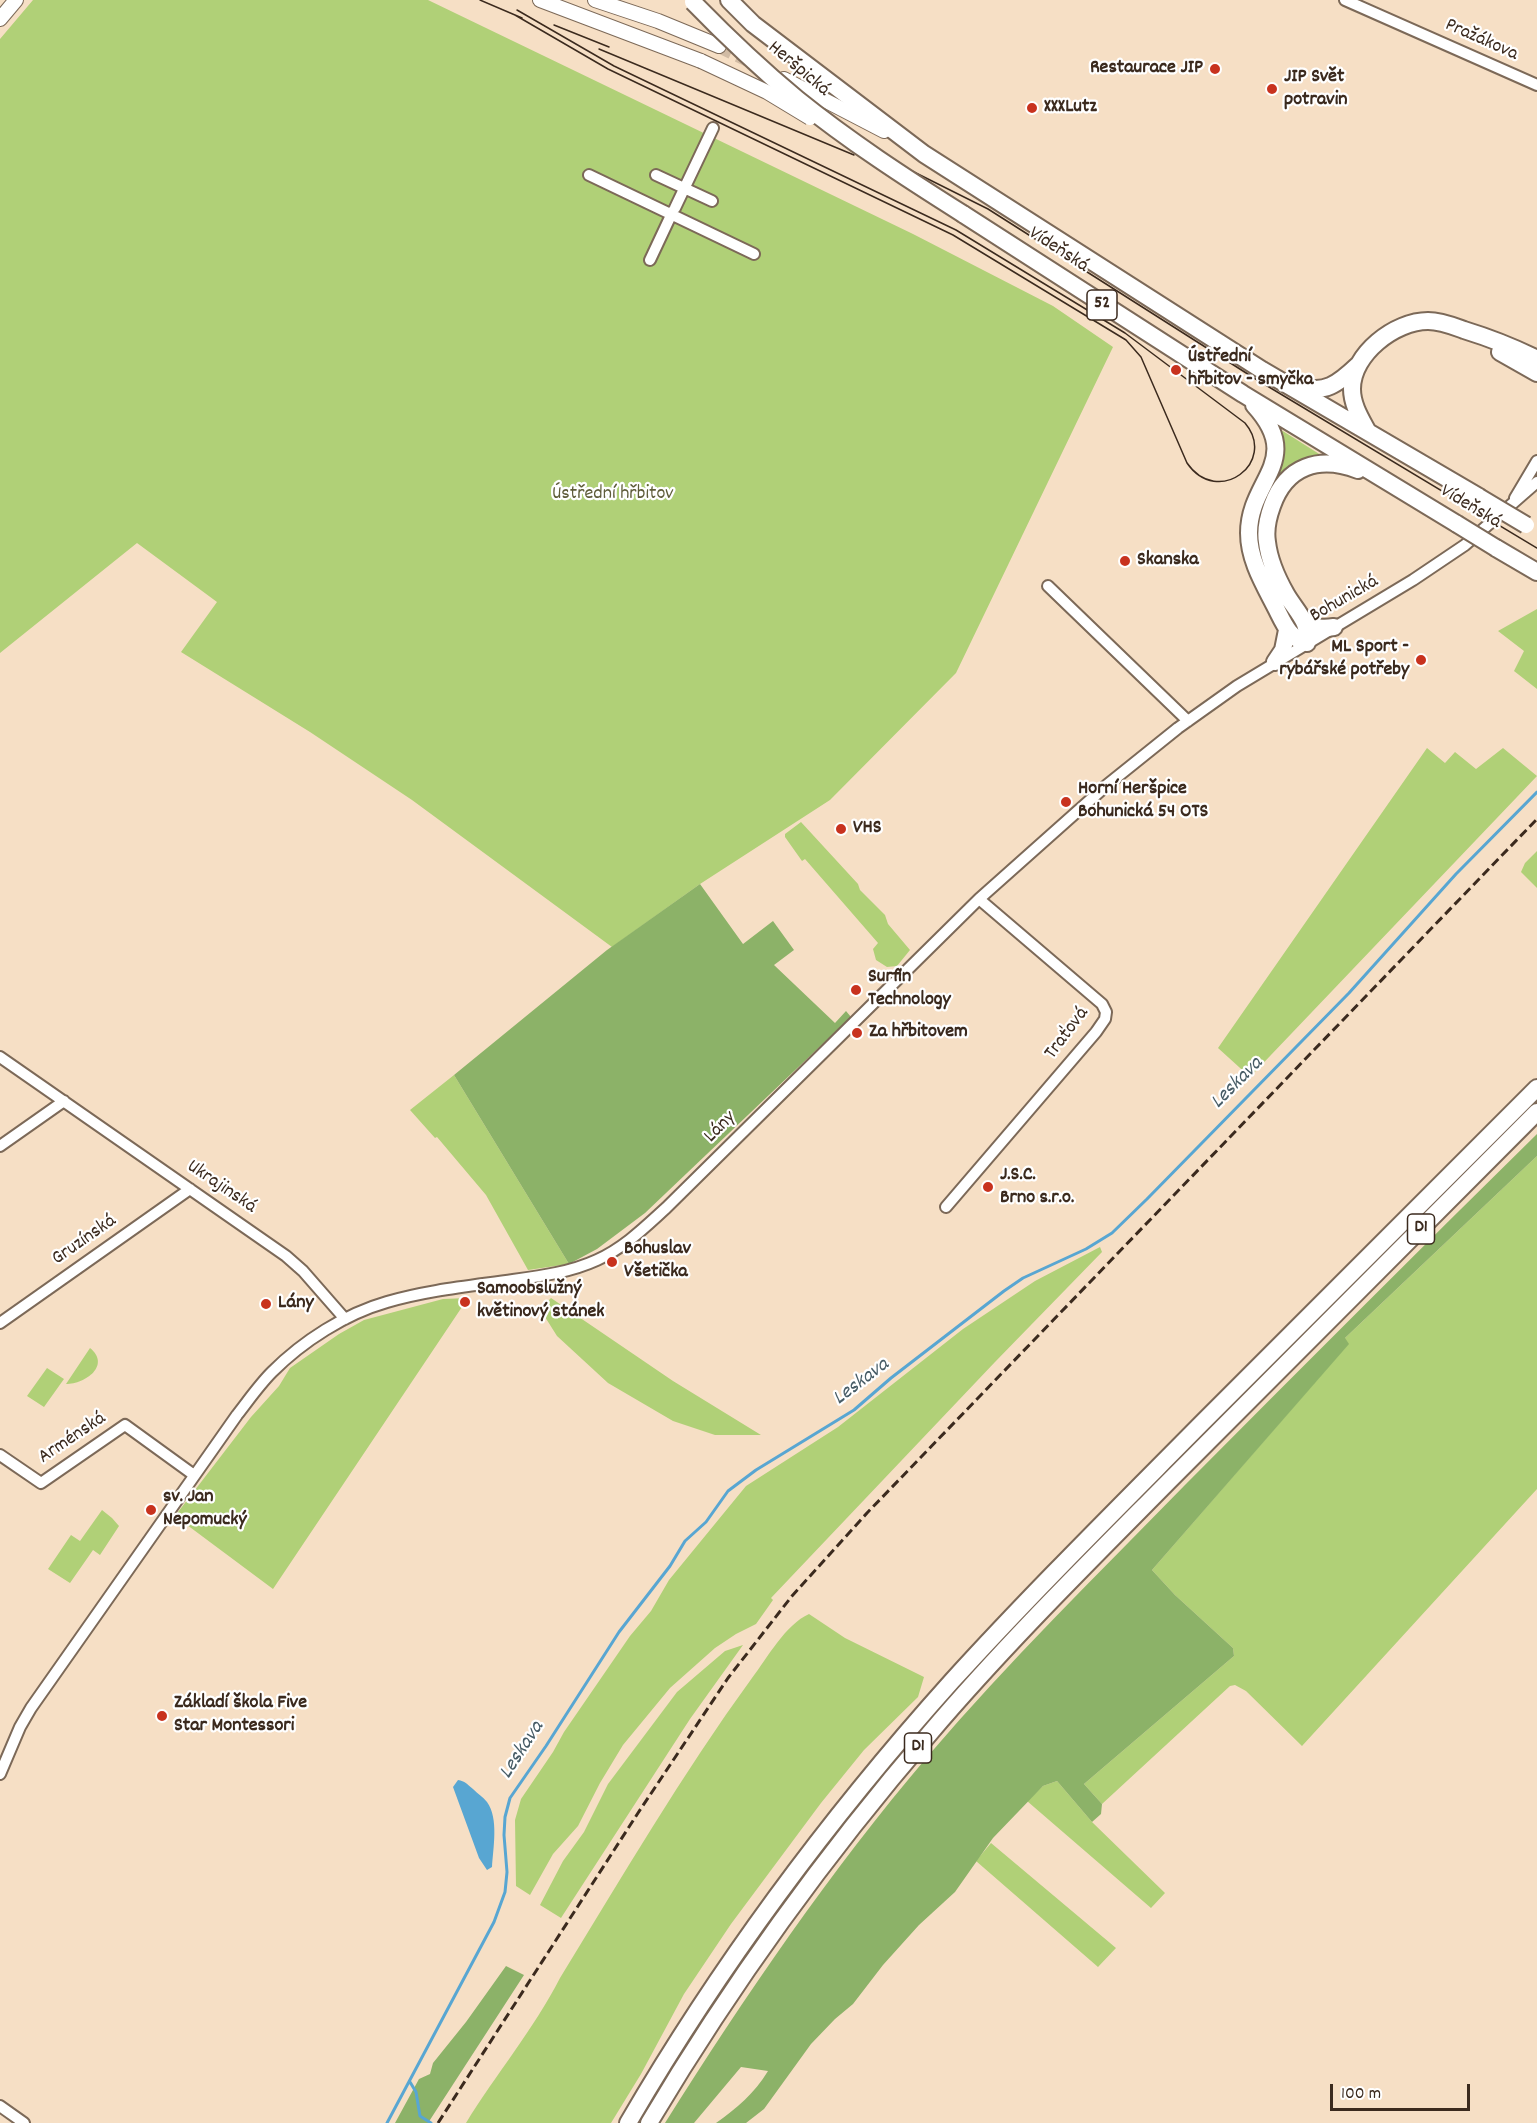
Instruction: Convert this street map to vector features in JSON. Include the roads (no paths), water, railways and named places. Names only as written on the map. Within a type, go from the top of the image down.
[{"type":"highway","name":"Heršpická","points":[[729,0],[753,24],[924,154]]},
{"type":"highway","name":"Heršpická","points":[[692,1],[733,42],[798,99],[885,164]]},
{"type":"highway","name":"Vídeňská","points":[[924,154],[1262,370],[1532,528]]},
{"type":"highway","name":"Vídeňská","points":[[885,164],[1243,394],[1537,572]]},
{"type":"highway","points":[[1262,370],[1300,386],[1316,390],[1338,382],[1359,364],[1377,343],[1406,325],[1429,321],[1512,346],[1537,359]]},
{"type":"highway","points":[[1454,327],[1537,373]]},
{"type":"highway","points":[[1359,364],[1353,379],[1352,395],[1368,433]]},
{"type":"highway","points":[[1243,394],[1266,419],[1276,440],[1272,465],[1256,505],[1249,532],[1251,550],[1257,568],[1287,630],[1298,641],[1306,643],[1309,633],[1276,575],[1268,546],[1268,520],[1278,491],[1299,470],[1322,463],[1350,467],[1386,482]]},
{"type":"highway","points":[[1502,551],[1537,581]]},
{"type":"highway","points":[[1303,619],[1317,628],[1334,627]]},
{"type":"highway","points":[[1275,662],[1283,650],[1287,630]]},
{"type":"highway","name":"D1","points":[[628,2123],[711,1991],[778,1894],[832,1824],[952,1682],[1048,1578],[1537,1086]]},
{"type":"highway","name":"D1","points":[[649,2123],[725,2003],[794,1904],[847,1834],[967,1691],[1105,1546],[1537,1112]]},
{"type":"main road","points":[[0,19],[16,0]]},
{"type":"main road","name":"Vídeňská","points":[[540,0],[701,61],[767,92],[855,149],[885,164]]},
{"type":"main road","points":[[596,0],[658,21],[719,46]]},
{"type":"main road","name":"Vídeňská","points":[[784,79],[866,120],[924,154]]},
{"type":"street","name":"Pražákova","points":[[1345,0],[1537,85]]},
{"type":"street","points":[[650,260],[713,128]]},
{"type":"street","points":[[589,175],[673,211],[754,254]]},
{"type":"street","points":[[656,175],[712,201]]},
{"type":"street","name":"Bohunická","points":[[1513,501],[1537,460]]},
{"type":"street","name":"Bohunická","points":[[1033,849],[1100,791],[1188,721],[1275,662],[1413,580],[1465,545],[1537,482]]},
{"type":"street","points":[[1048,586],[1188,721]]},
{"type":"street","name":"Lány","points":[[0,1774],[5,1751],[31,1708],[194,1475],[266,1378],[299,1348],[345,1319],[386,1302],[412,1295],[565,1271],[591,1263],[616,1250],[666,1208],[979,899],[1033,849]]},
{"type":"street","name":"Traťová","points":[[946,1207],[1096,1032],[1105,1019],[1106,1012],[1102,1004],[979,899]]},
{"type":"street","name":"Ukrajinská","points":[[0,1057],[286,1256],[303,1271],[345,1319]]},
{"type":"street","points":[[0,1146],[64,1101]]},
{"type":"street","name":"Gruzínská","points":[[0,1323],[190,1189]]},
{"type":"street","name":"Arménská","points":[[0,1455],[41,1483],[126,1425],[194,1475]]},
{"type":"street","points":[[0,2106],[24,2123]]},
{"type":"water","points":[[458,1780],[473,1789],[491,1809],[494,1843],[492,1867],[487,1870],[479,1858],[453,1787]]},
{"type":"waterway","name":"Leskava","points":[[387,2123],[494,1922],[505,1892],[507,1872],[504,1835],[505,1817],[510,1798],[619,1632],[670,1566],[685,1541],[706,1522],[728,1491],[756,1470],[854,1410],[891,1378],[1023,1278],[1086,1249],[1112,1233],[1349,993],[1456,874],[1537,792]]},
{"type":"waterway","points":[[410,2082],[416,2092],[420,2116],[431,2123]]},
{"type":"tunnel","points":[[719,46],[748,60]]},
{"type":"tram line","points":[[480,0],[522,18]]},
{"type":"tram line","points":[[515,15],[608,69],[953,235],[1126,340],[1141,357],[1187,463],[1200,476],[1214,481],[1228,480],[1240,475],[1249,465],[1254,452],[1253,438],[1245,423],[1125,333],[956,230],[614,66],[517,10]]},
{"type":"tram line","points":[[554,25],[609,47]]},
{"type":"tram line","points":[[599,49],[854,155]]},
{"type":"tram line","points":[[912,171],[988,209],[1254,378],[1537,548]]},
{"type":"railway","points":[[438,2123],[728,1678],[792,1596],[867,1513],[1537,819]]},
{"type":"place","name":"Restaurace JIP","points":[[1215,69]]},
{"type":"place","name":"JIP Svět potravin","points":[[1272,89]]},
{"type":"place","name":"XXXLutz","points":[[1032,108]]},
{"type":"place","name":"Ústřední hřbitov - smyčka","points":[[1176,370]]},
{"type":"place","name":"Skanska","points":[[1125,561]]},
{"type":"place","name":"ML Sport - rybářské potřeby","points":[[1421,660]]},
{"type":"place","name":"Horní Heršpice Bohunická 54 OTS","points":[[1066,802]]},
{"type":"place","name":"VHS","points":[[841,829]]},
{"type":"place","name":"Surfin Technology","points":[[856,990]]},
{"type":"place","name":"Za hřbitovem","points":[[857,1033]]},
{"type":"place","name":"J.S.C. Brno s.r.o.","points":[[988,1187]]},
{"type":"place","name":"Bohuslav Všetička","points":[[612,1262]]},
{"type":"place","name":"Samoobslužný květinový stánek","points":[[465,1302]]},
{"type":"place","name":"Lány","points":[[266,1304]]},
{"type":"place","name":"sv. Jan Nepomucký","points":[[151,1510]]},
{"type":"place","name":"Základí škola Five Star Montessori","points":[[162,1716]]},
{"type":"park label","name":"Ústřední hřbitov","points":[[613,495]]}]
